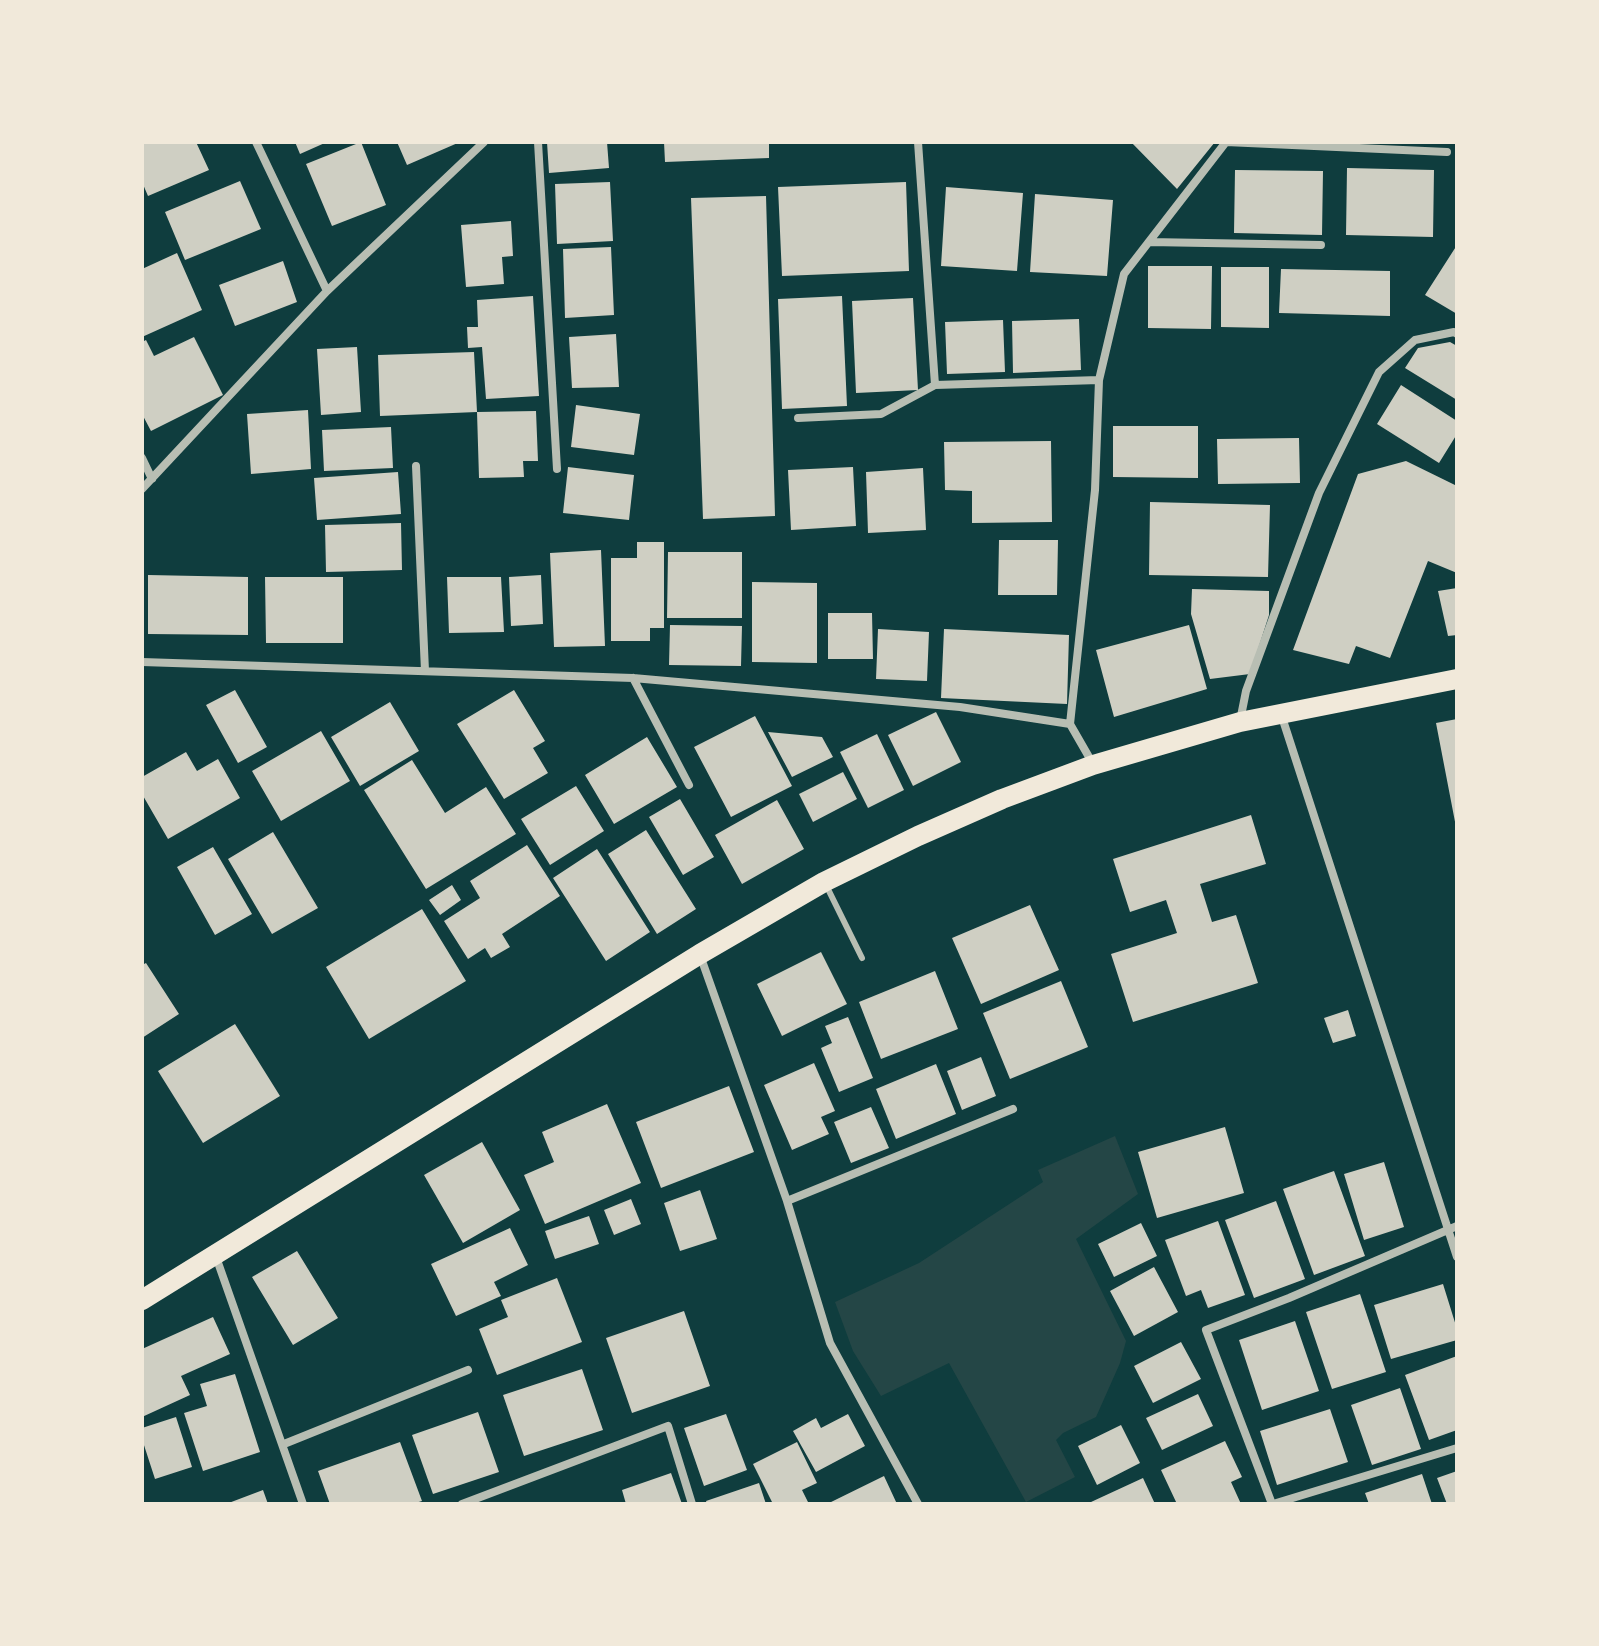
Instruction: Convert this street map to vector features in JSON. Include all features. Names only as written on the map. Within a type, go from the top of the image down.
[{"type":"main road","points":[[142,1300],[700,954],[824,882],[918,836],[1002,799],[1093,765],[1240,722],[1457,679]]},
{"type":"street","points":[[256,142],[327,291]]},
{"type":"street","points":[[142,489],[327,291],[484,142]]},
{"type":"street","points":[[538,142],[557,469]]},
{"type":"street","points":[[918,142],[935,385]]},
{"type":"street","points":[[1093,765],[1070,724],[1095,490],[1099,380],[1124,274],[1226,142],[1447,152]]},
{"type":"street","points":[[1149,242],[1321,245]]},
{"type":"street","points":[[1240,722],[1246,691],[1319,493],[1379,372],[1415,340],[1454,332],[1457,334]]},
{"type":"street","points":[[798,418],[881,414],[935,385],[1099,380]]},
{"type":"street","points":[[142,458],[152,479]]},
{"type":"street","points":[[416,466],[425,671]]},
{"type":"street","points":[[142,662],[633,678],[960,707],[1070,724]]},
{"type":"street","points":[[633,678],[689,785]]},
{"type":"street","points":[[1280,712],[1457,1257]]},
{"type":"street","points":[[700,954],[787,1201],[830,1343],[918,1504]]},
{"type":"street","points":[[787,1201],[1013,1109]]},
{"type":"street","points":[[1457,1226],[1206,1330],[1273,1504],[1457,1448]]},
{"type":"street","points":[[214,1254],[303,1504]]},
{"type":"street","points":[[284,1444],[468,1370]]},
{"type":"street","points":[[462,1504],[668,1426],[692,1504]]},
{"type":"lane","points":[[824,882],[862,958]]},
{"type":"shaded area","points":[[1115,1136],[1138,1194],[1076,1239],[1126,1341],[1120,1363],[1096,1417],[1063,1433],[1056,1440],[1075,1477],[1026,1502],[949,1363],[881,1396],[853,1351],[835,1302],[919,1263],[1043,1182],[1038,1170]]},
{"type":"building","points":[[142,142],[196,142],[209,170],[148,196],[142,182]]},
{"type":"building","points":[[295,142],[327,142],[300,154]]},
{"type":"building","points":[[361,142],[386,205],[332,226],[306,164]]},
{"type":"building","points":[[397,142],[460,142],[407,165]]},
{"type":"building","points":[[547,142],[607,142],[609,168],[549,173]]},
{"type":"building","points":[[664,142],[769,142],[769,158],[665,162]]},
{"type":"building","points":[[1131,142],[1215,142],[1177,189]]},
{"type":"building","points":[[1347,168],[1434,170],[1433,237],[1346,235]]},
{"type":"building","points":[[1235,170],[1323,171],[1322,235],[1234,233]]},
{"type":"building","points":[[240,181],[261,229],[185,260],[165,212]]},
{"type":"building","points":[[610,182],[613,241],[557,244],[555,184]]},
{"type":"building","points":[[906,182],[909,271],[782,276],[778,187]]},
{"type":"building","points":[[946,187],[1023,193],[1017,271],[941,266]]},
{"type":"building","points":[[1035,194],[1113,200],[1107,276],[1030,272]]},
{"type":"building","points":[[766,196],[775,516],[703,519],[691,198]]},
{"type":"building","points":[[511,221],[513,256],[502,257],[504,284],[466,287],[461,225]]},
{"type":"building","points":[[1457,245],[1457,314],[1425,295]]},
{"type":"building","points":[[611,247],[614,315],[565,318],[563,249]]},
{"type":"building","points":[[177,253],[202,310],[142,337],[142,269]]},
{"type":"building","points":[[283,261],[297,302],[235,326],[219,285]]},
{"type":"building","points":[[1148,266],[1212,266],[1211,329],[1148,328]]},
{"type":"building","points":[[1221,267],[1269,267],[1269,328],[1221,327]]},
{"type":"building","points":[[1281,269],[1390,271],[1390,316],[1279,313]]},
{"type":"building","points":[[533,296],[539,396],[486,399],[482,347],[468,348],[467,327],[478,327],[477,300]]},
{"type":"building","points":[[842,296],[847,406],[782,409],[778,299]]},
{"type":"building","points":[[913,298],[918,390],[856,393],[852,301]]},
{"type":"building","points":[[1079,319],[1081,370],[1013,373],[1012,321]]},
{"type":"building","points":[[1003,320],[1005,372],[947,374],[945,322]]},
{"type":"building","points":[[616,334],[619,387],[572,388],[569,337]]},
{"type":"building","points":[[194,337],[223,395],[151,431],[142,414],[142,342],[146,340],[154,356]]},
{"type":"building","points":[[1450,342],[1457,346],[1457,400],[1405,368],[1418,348]]},
{"type":"building","points":[[357,347],[361,412],[321,415],[317,349]]},
{"type":"building","points":[[474,352],[477,412],[380,416],[378,355]]},
{"type":"building","points":[[1401,385],[1457,421],[1457,434],[1439,463],[1377,424]]},
{"type":"building","points":[[576,405],[640,414],[634,455],[571,447]]},
{"type":"building","points":[[308,410],[311,469],[251,474],[247,414]]},
{"type":"building","points":[[536,411],[538,461],[523,461],[524,477],[479,478],[477,412]]},
{"type":"building","points":[[1113,426],[1198,426],[1198,478],[1113,477]]},
{"type":"building","points":[[391,427],[393,468],[324,471],[322,430]]},
{"type":"building","points":[[1299,438],[1300,483],[1218,484],[1217,439]]},
{"type":"building","points":[[1051,441],[1052,522],[972,523],[972,491],[945,490],[944,442]]},
{"type":"building","points":[[1406,461],[1457,486],[1457,573],[1428,561],[1390,658],[1356,646],[1349,664],[1293,650],[1358,474]]},
{"type":"building","points":[[568,467],[634,475],[629,520],[563,513]]},
{"type":"building","points":[[853,467],[856,526],[791,530],[788,470]]},
{"type":"building","points":[[923,468],[926,530],[868,533],[866,472]]},
{"type":"building","points":[[398,472],[401,514],[317,520],[314,478]]},
{"type":"building","points":[[1150,502],[1270,505],[1268,577],[1149,575]]},
{"type":"building","points":[[401,523],[402,570],[326,572],[325,525]]},
{"type":"building","points":[[999,540],[1058,540],[1057,595],[998,595]]},
{"type":"building","points":[[637,542],[664,542],[664,628],[650,628],[650,641],[611,641],[611,558],[637,558]]},
{"type":"building","points":[[601,550],[605,646],[554,647],[550,553]]},
{"type":"building","points":[[668,552],[742,552],[742,618],[667,618]]},
{"type":"building","points":[[148,575],[248,577],[248,635],[148,634]]},
{"type":"building","points":[[541,575],[543,624],[511,626],[509,577]]},
{"type":"building","points":[[265,577],[343,577],[343,643],[266,643]]},
{"type":"building","points":[[447,577],[501,577],[504,632],[449,633]]},
{"type":"building","points":[[752,582],[817,583],[817,663],[752,662]]},
{"type":"building","points":[[1457,588],[1457,635],[1448,636],[1438,591]]},
{"type":"building","points":[[1192,589],[1269,591],[1269,615],[1250,674],[1210,679],[1191,614]]},
{"type":"building","points":[[828,613],[872,613],[873,659],[828,659]]},
{"type":"building","points":[[670,625],[742,626],[741,666],[669,665]]},
{"type":"building","points":[[1189,625],[1207,689],[1114,717],[1096,650]]},
{"type":"building","points":[[878,629],[929,632],[927,681],[876,679]]},
{"type":"building","points":[[944,629],[1069,635],[1067,704],[941,698]]},
{"type":"building","points":[[235,690],[267,747],[238,763],[206,705]]},
{"type":"building","points":[[514,690],[545,741],[533,748],[548,773],[504,799],[457,724]]},
{"type":"building","points":[[390,702],[419,751],[360,786],[331,737]]},
{"type":"building","points":[[936,712],[961,762],[913,786],[888,735]]},
{"type":"building","points":[[755,716],[792,786],[731,817],[694,747]]},
{"type":"building","points":[[1457,719],[1457,827],[1456,827],[1436,723]]},
{"type":"building","points":[[321,731],[350,781],[281,821],[252,771]]},
{"type":"building","points":[[768,732],[822,737],[833,757],[792,777]]},
{"type":"building","points":[[877,734],[904,790],[868,808],[840,752]]},
{"type":"building","points":[[647,737],[677,787],[614,824],[585,775]]},
{"type":"building","points":[[186,752],[197,771],[218,759],[240,798],[168,839],[142,794],[142,777]]},
{"type":"building","points":[[412,760],[445,813],[486,787],[516,834],[426,889],[364,790]]},
{"type":"building","points":[[843,772],[857,799],[813,822],[799,794]]},
{"type":"building","points":[[576,786],[604,831],[550,865],[521,819]]},
{"type":"building","points":[[680,799],[714,857],[683,875],[649,817]]},
{"type":"building","points":[[777,800],[804,849],[742,884],[715,835]]},
{"type":"building","points":[[1251,815],[1266,864],[1200,884],[1212,922],[1236,915],[1258,983],[1133,1022],[1111,954],[1177,933],[1166,900],[1130,912],[1113,859]]},
{"type":"building","points":[[646,830],[696,909],[657,934],[608,854]]},
{"type":"building","points":[[273,832],[318,908],[272,934],[228,859]]},
{"type":"building","points":[[527,845],[560,896],[502,934],[510,947],[491,958],[485,948],[468,959],[444,921],[480,898],[470,881]]},
{"type":"building","points":[[213,847],[252,914],[215,935],[177,867]]},
{"type":"building","points":[[597,849],[650,932],[606,961],[553,878]]},
{"type":"building","points":[[452,885],[461,900],[440,915],[429,900]]},
{"type":"building","points":[[1030,905],[1059,970],[981,1004],[952,938]]},
{"type":"building","points":[[422,909],[466,981],[369,1039],[326,967]]},
{"type":"building","points":[[821,952],[847,1004],[782,1036],[757,984]]},
{"type":"building","points":[[146,963],[179,1014],[142,1038],[142,965]]},
{"type":"building","points":[[935,971],[958,1029],[881,1059],[859,1002]]},
{"type":"building","points":[[1061,981],[1088,1047],[1010,1079],[983,1013]]},
{"type":"building","points":[[1348,1010],[1356,1036],[1333,1043],[1324,1018]]},
{"type":"building","points":[[848,1017],[873,1078],[839,1092],[821,1048],[832,1043],[825,1026]]},
{"type":"building","points":[[235,1024],[280,1096],[203,1143],[158,1071]]},
{"type":"building","points":[[981,1057],[996,1096],[962,1110],[947,1071]]},
{"type":"building","points":[[814,1063],[835,1111],[821,1117],[829,1134],[792,1150],[764,1085]]},
{"type":"building","points":[[936,1064],[956,1114],[896,1139],[876,1089]]},
{"type":"building","points":[[729,1086],[754,1152],[661,1188],[636,1122]]},
{"type":"building","points":[[607,1104],[641,1183],[545,1224],[524,1175],[554,1162],[542,1132]]},
{"type":"building","points":[[871,1107],[889,1148],[851,1163],[834,1122]]},
{"type":"building","points":[[1225,1127],[1244,1193],[1157,1218],[1138,1152]]},
{"type":"building","points":[[482,1142],[520,1210],[463,1243],[424,1175]]},
{"type":"building","points":[[1384,1162],[1404,1227],[1364,1240],[1344,1174]]},
{"type":"building","points":[[1334,1171],[1365,1256],[1314,1275],[1283,1189]]},
{"type":"building","points":[[700,1190],[717,1239],[680,1251],[664,1203]]},
{"type":"building","points":[[631,1199],[641,1224],[614,1235],[604,1210]]},
{"type":"building","points":[[1276,1201],[1305,1279],[1254,1298],[1225,1220]]},
{"type":"building","points":[[589,1216],[599,1244],[555,1259],[545,1231]]},
{"type":"building","points":[[1218,1221],[1245,1295],[1208,1308],[1201,1290],[1186,1296],[1165,1240]]},
{"type":"building","points":[[1141,1223],[1157,1256],[1114,1277],[1098,1244]]},
{"type":"building","points":[[510,1228],[528,1265],[494,1282],[501,1296],[456,1316],[431,1264]]},
{"type":"building","points":[[297,1251],[338,1318],[293,1345],[252,1277]]},
{"type":"building","points":[[1154,1267],[1178,1312],[1134,1336],[1110,1291]]},
{"type":"building","points":[[557,1278],[582,1342],[497,1375],[479,1329],[508,1317],[501,1300]]},
{"type":"building","points":[[1443,1284],[1457,1329],[1457,1340],[1391,1359],[1374,1305]]},
{"type":"building","points":[[1360,1294],[1386,1372],[1332,1389],[1306,1312]]},
{"type":"building","points":[[684,1311],[710,1386],[632,1413],[606,1338]]},
{"type":"building","points":[[213,1317],[230,1354],[181,1376],[190,1395],[142,1417],[142,1349]]},
{"type":"building","points":[[1295,1321],[1319,1391],[1262,1410],[1239,1340]]},
{"type":"building","points":[[1181,1342],[1201,1379],[1153,1403],[1134,1366]]},
{"type":"building","points":[[1457,1356],[1457,1430],[1429,1440],[1405,1375]]},
{"type":"building","points":[[582,1369],[603,1430],[524,1456],[503,1395]]},
{"type":"building","points":[[235,1374],[260,1452],[203,1471],[184,1413],[207,1406],[200,1384]]},
{"type":"building","points":[[1400,1388],[1421,1449],[1372,1465],[1351,1405]]},
{"type":"building","points":[[1198,1394],[1213,1426],[1162,1450],[1146,1418]]},
{"type":"building","points":[[1330,1409],[1348,1462],[1277,1485],[1260,1431]]},
{"type":"building","points":[[478,1412],[499,1472],[433,1494],[412,1435]]},
{"type":"building","points":[[726,1414],[747,1470],[704,1486],[684,1428]]},
{"type":"building","points":[[848,1414],[865,1446],[816,1472],[793,1431],[816,1418],[821,1428]]},
{"type":"building","points":[[176,1417],[192,1467],[155,1479],[142,1439],[142,1428]]},
{"type":"building","points":[[1121,1425],[1140,1463],[1097,1485],[1078,1446]]},
{"type":"building","points":[[1225,1441],[1242,1477],[1231,1482],[1241,1504],[1177,1504],[1161,1470]]},
{"type":"building","points":[[400,1442],[422,1501],[412,1504],[330,1504],[318,1471]]},
{"type":"building","points":[[797,1442],[817,1483],[802,1490],[809,1504],[773,1504],[753,1464]]},
{"type":"building","points":[[1457,1471],[1457,1504],[1447,1504],[1437,1478]]},
{"type":"building","points":[[671,1473],[682,1504],[626,1504],[622,1490]]},
{"type":"building","points":[[1422,1474],[1432,1504],[1369,1504],[1365,1493]]},
{"type":"building","points":[[884,1476],[897,1504],[827,1504]]},
{"type":"building","points":[[1143,1478],[1155,1504],[1091,1502]]},
{"type":"building","points":[[759,1483],[766,1504],[707,1504],[706,1501]]},
{"type":"building","points":[[263,1490],[268,1504],[226,1504]]}]
